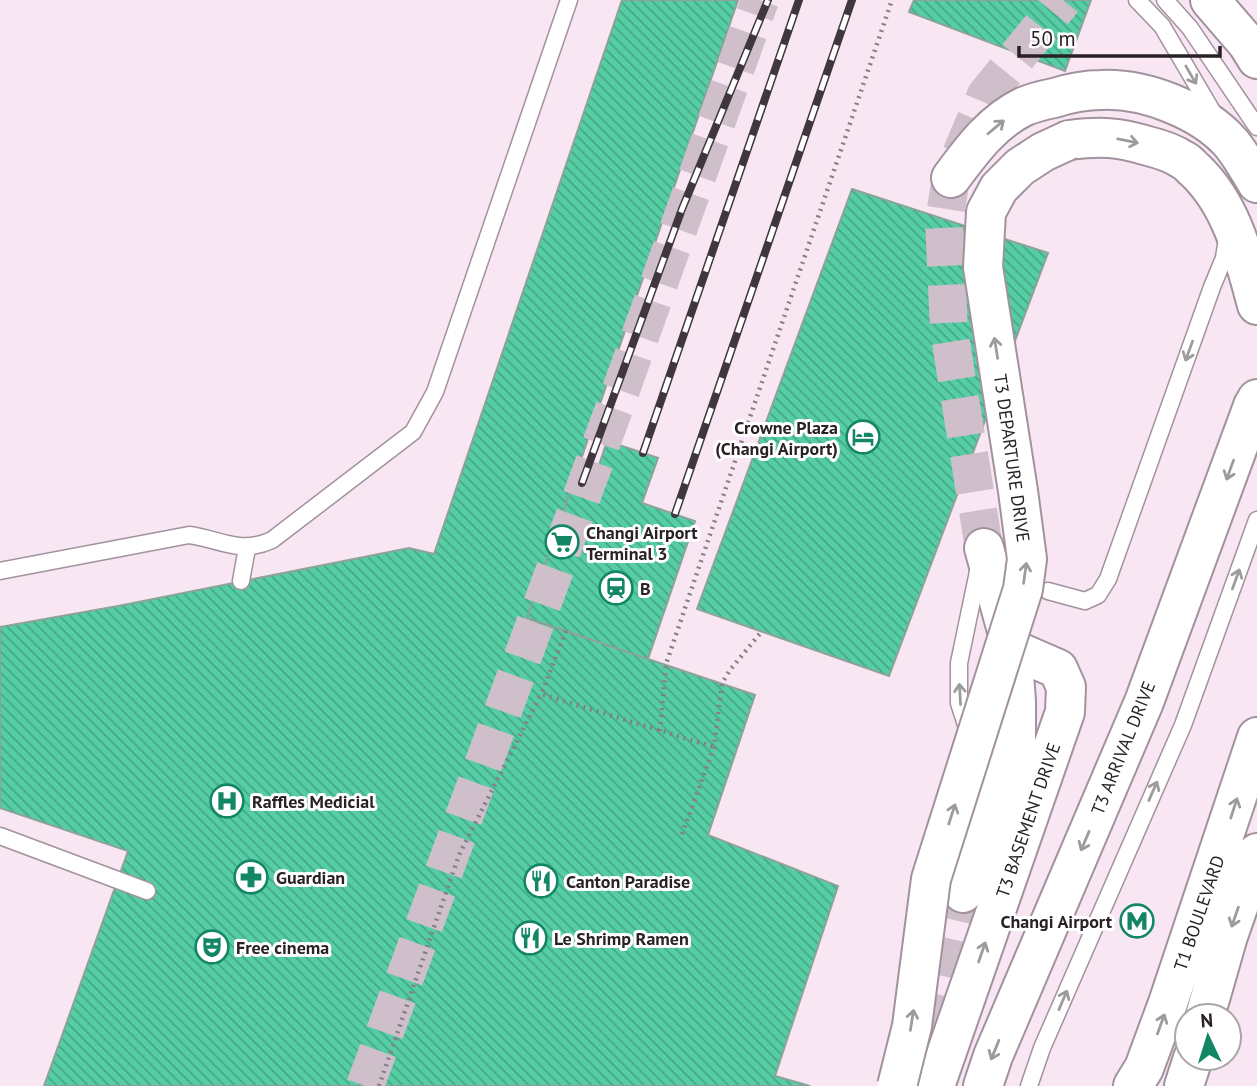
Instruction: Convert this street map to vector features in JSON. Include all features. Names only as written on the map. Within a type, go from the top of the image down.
[{"type":"main road","points":[[951,178],[979,142],[999,123],[1023,107],[1078,91],[1104,89],[1161,99],[1183,107],[1208,123],[1244,134],[1257,183]]},
{"type":"main road","name":"T3 DEPARTURE DRIVE","points":[[897,1086],[912,1026],[931,879],[1023,589],[1027,558],[983,267],[986,212],[999,188],[1020,167],[1069,140],[1098,136],[1129,140],[1156,148],[1184,160],[1208,183],[1230,219],[1257,305]]},
{"type":"main road","name":"T3 ARRIVAL DRIVE","points":[[983,1086],[993,1056],[1144,702],[1256,395]]},
{"type":"main road","name":"T3 BASEMENT DRIVE","points":[[963,893],[988,787],[1016,740],[1012,649],[984,548]]},
{"type":"main road","name":"T3 BASEMENT DRIVE","points":[[935,1086],[1065,712],[1066,688],[1058,669],[1012,649]]},
{"type":"main road","name":"T1 BOULEVARD","points":[[1133,1086],[1144,1068],[1168,1003],[1257,737]]},
{"type":"main road","points":[[1209,1002],[1228,936],[1257,853]]},
{"type":"lane","points":[[0,571],[188,535],[232,546],[247,548],[261,545],[272,540],[413,432],[435,393],[569,0]]},
{"type":"lane","points":[[1136,0],[1162,26],[1244,134]]},
{"type":"lane","points":[[1166,0],[1190,28],[1244,134]]},
{"type":"lane","points":[[1048,591],[1085,601],[1098,595],[1108,579],[1224,258],[1230,219]]},
{"type":"lane","points":[[1029,1086],[1042,1048],[1183,724],[1257,520]]},
{"type":"lane","points":[[241,581],[247,548]]},
{"type":"lane","points":[[984,548],[959,663],[959,703],[988,787]]},
{"type":"lane","points":[[0,836],[147,891]]},
{"type":"path","points":[[660,731],[666,664],[892,0]]},
{"type":"path","points":[[682,834],[714,747],[722,683],[762,631]]},
{"type":"path","points":[[379,1086],[459,855],[541,694],[566,632]]},
{"type":"path","points":[[541,694],[714,747]]},
{"type":"building","name":"Changi Airport Terminal 3","points":[[622,0],[738,0],[574,480],[592,486],[607,441],[658,458],[642,503],[695,521],[648,659],[755,695],[708,835],[838,886],[775,1076],[810,1086],[44,1086],[128,851],[0,808],[0,627],[409,548],[434,554]]},
{"type":"building","points":[[914,0],[1091,0],[1065,71],[909,12]]},
{"type":"building","points":[[852,189],[1048,253],[889,676],[697,609]]},
{"type":"building","points":[[607,441],[658,458],[642,503],[695,521],[648,659],[527,618],[574,480],[592,486]]},
{"type":"tunnel","points":[[365,1086],[622,387],[760,0]]},
{"type":"tunnel","points":[[984,548],[949,330],[944,221],[951,178],[986,95],[1063,0]]},
{"type":"tunnel","points":[[914,1086],[924,1059],[963,893]]},
{"type":"railway","points":[[582,483],[682,209],[768,0]]},
{"type":"railway","points":[[643,453],[799,0]]},
{"type":"railway","points":[[675,514],[852,0]]},
{"type":"place","name":"Crowne Plaza (Changi Airport)","points":[[863,437]]},
{"type":"place","name":"Changi Airport Terminal 3","points":[[562,542]]},
{"type":"place","name":"B","points":[[616,588]]},
{"type":"place","name":"Raffles Medicial","points":[[227,801]]},
{"type":"place","name":"Guardian","points":[[251,877]]},
{"type":"place","name":"Canton Paradise","points":[[541,881]]},
{"type":"place","name":"Changi Airport","points":[[1137,921]]},
{"type":"place","name":"Le Shrimp Ramen","points":[[530,938]]},
{"type":"place","name":"Free cinema","points":[[212,947]]}]
